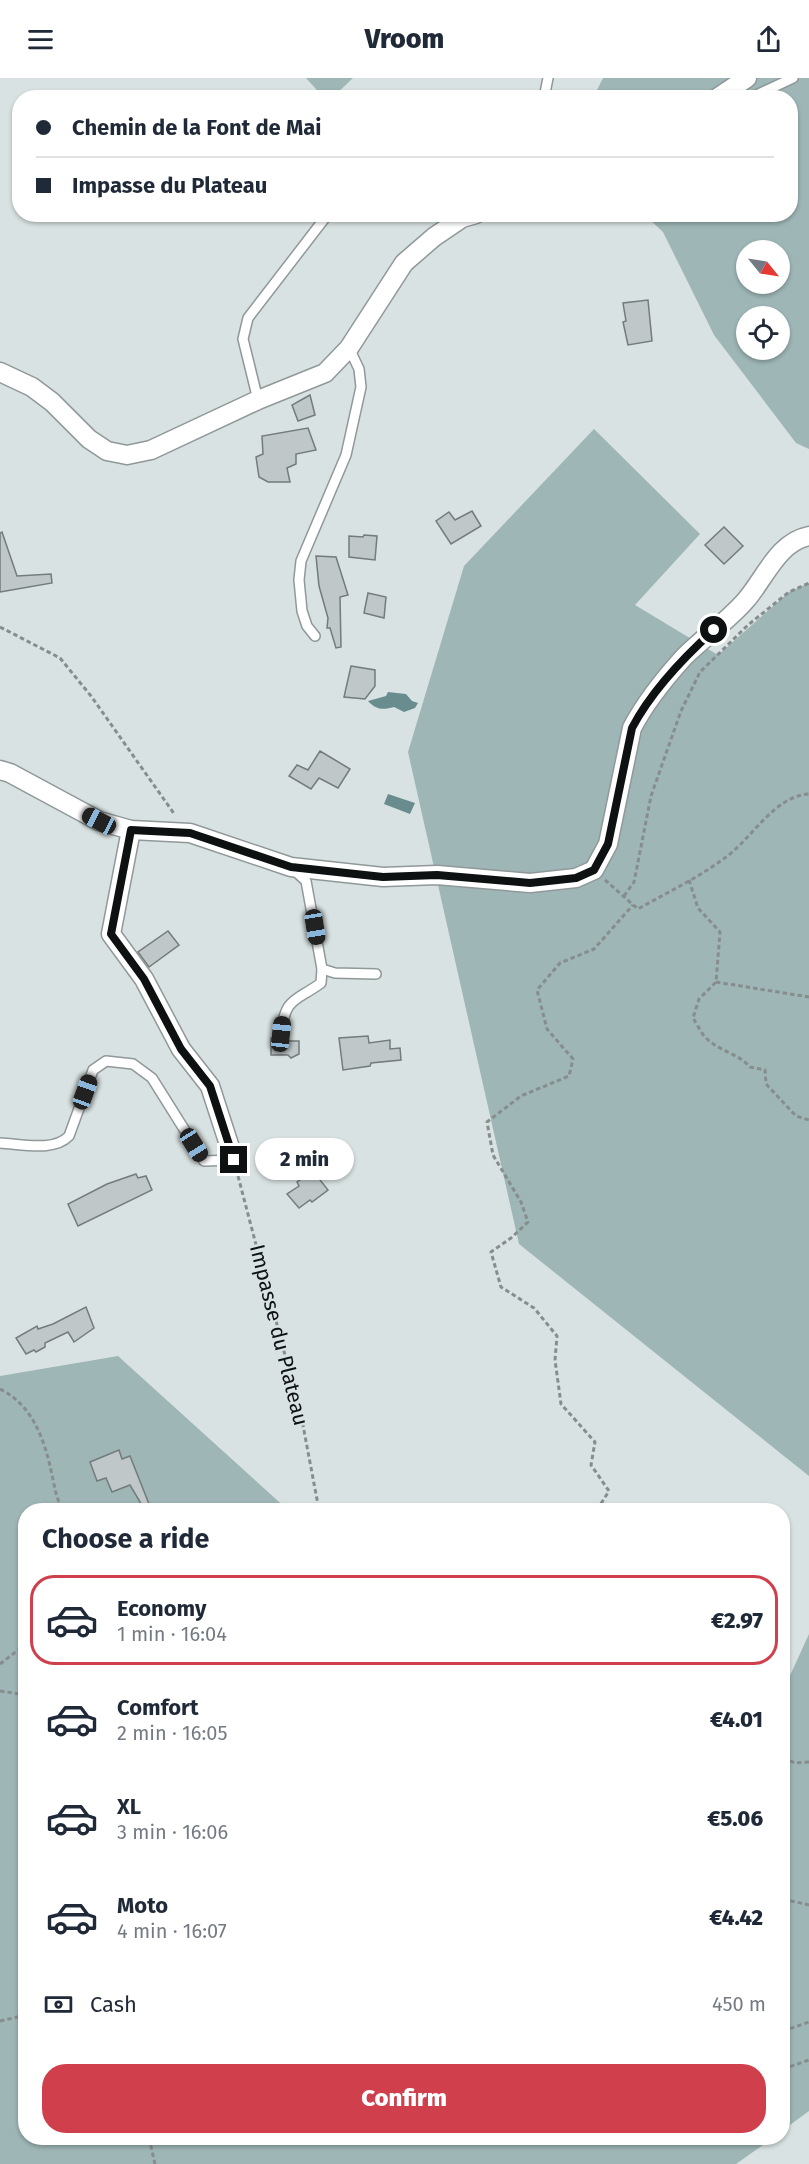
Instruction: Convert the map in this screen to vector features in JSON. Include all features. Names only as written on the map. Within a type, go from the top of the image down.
[{"type":"street","points":[[729,90],[747,78]]},
{"type":"street","points":[[0,372],[32,387],[52,402],[89,439],[107,451],[126,455],[150,450],[258,400],[326,373],[349,348],[404,263],[434,237],[458,222]]},
{"type":"street","points":[[0,770],[10,773],[99,821],[131,830],[190,833],[291,867],[383,877],[437,875],[530,883],[576,878],[594,870],[608,844],[632,728],[640,713],[684,658],[745,601],[784,548],[799,538],[809,536]]},
{"type":"street","points":[[131,830],[111,934],[144,979],[181,1049],[210,1086],[234,1160]]},
{"type":"lane","points":[[767,90],[793,78]]},
{"type":"lane","points":[[258,400],[243,339],[248,318],[322,222]]},
{"type":"lane","points":[[315,636],[307,626],[302,611],[300,571],[306,546],[332,492],[349,444],[361,387],[360,373],[349,348]]},
{"type":"lane","points":[[281,1034],[289,1004],[321,982],[321,969],[306,881],[291,867]]},
{"type":"lane","points":[[321,969],[335,973],[376,974]]},
{"type":"lane","points":[[0,1143],[49,1145],[63,1143],[69,1136],[93,1070],[106,1061],[133,1064],[152,1078],[204,1161],[234,1160]]},
{"type":"path","points":[[624,896],[634,882],[651,796],[681,711],[700,672],[748,625],[789,592],[809,583]]},
{"type":"path","points":[[0,627],[60,658],[92,696],[190,833]]},
{"type":"path","points":[[594,870],[638,909],[725,859],[761,822],[797,795],[809,794]]},
{"type":"path","points":[[688,880],[698,908],[720,932],[716,982],[699,999],[693,1018],[706,1039],[734,1056],[742,1058],[750,1067],[765,1070],[766,1084],[796,1116],[809,1120]]},
{"type":"path","points":[[601,1503],[609,1491],[591,1465],[596,1442],[561,1404],[555,1360],[557,1336],[534,1308],[501,1287],[491,1252],[511,1238],[528,1221],[521,1202],[493,1155],[487,1122],[521,1096],[569,1076],[573,1059],[548,1029],[537,990],[560,963],[594,949],[633,904]]},
{"type":"path","points":[[716,982],[809,997]]},
{"type":"path","name":"Impasse du Plateau","points":[[234,1160],[302,1420],[318,1503]]},
{"type":"path","points":[[0,1389],[31,1414],[48,1455],[58,1503]]},
{"type":"path","points":[[0,1664],[18,1650]]},
{"type":"path","points":[[0,1691],[18,1694]]},
{"type":"path","points":[[790,1761],[809,1762]]},
{"type":"path","points":[[790,1901],[809,1905]]},
{"type":"path","points":[[0,2021],[18,2017]]},
{"type":"path","points":[[790,2029],[809,2022]]},
{"type":"path","points":[[790,2067],[809,2060]]},
{"type":"path","points":[[151,2145],[155,2164]]},
{"type":"shaded area","points":[[306,78],[353,78],[340,90],[317,90]]},
{"type":"shaded area","points":[[603,78],[809,78],[809,449],[796,443],[714,335],[663,232],[652,222],[798,222],[798,90],[597,90]]},
{"type":"shaded area","points":[[594,429],[700,534],[635,605],[718,655],[789,592],[809,583],[809,1476],[519,1244],[408,752],[464,566]]},
{"type":"shaded area","points":[[388,692],[406,694],[412,701],[418,703],[415,708],[404,712],[394,707],[377,708],[368,701],[386,696]]},
{"type":"shaded area","points":[[388,794],[415,803],[410,814],[384,804]]},
{"type":"shaded area","points":[[118,1356],[280,1503],[18,1503],[18,2145],[763,2145],[736,2164],[0,2164],[0,1376]]},
{"type":"shaded area","points":[[809,1634],[809,2111],[790,2125],[790,1676]]},
{"type":"building","points":[[648,300],[652,341],[628,345],[623,322],[626,321],[623,303]]},
{"type":"building","points":[[310,395],[315,415],[298,421],[292,405]]},
{"type":"building","points":[[308,428],[316,450],[296,454],[296,464],[287,468],[290,482],[268,482],[259,477],[256,457],[263,454],[262,436]]},
{"type":"building","points":[[472,511],[481,526],[451,544],[436,521],[449,512],[455,520]]},
{"type":"building","points":[[724,527],[743,546],[724,564],[705,545]]},
{"type":"building","points":[[2,532],[17,576],[51,574],[52,583],[0,592],[0,533]]},
{"type":"building","points":[[364,535],[377,536],[375,560],[349,557],[349,536],[363,537]]},
{"type":"building","points":[[316,556],[336,557],[348,595],[340,597],[341,647],[336,648],[330,628],[327,628],[328,618],[319,586]]},
{"type":"building","points":[[368,593],[386,597],[384,618],[364,613]]},
{"type":"building","points":[[351,666],[375,670],[375,686],[365,699],[344,697]]},
{"type":"building","points":[[320,751],[350,769],[338,788],[319,778],[311,789],[289,776],[297,765],[308,770]]},
{"type":"building","points":[[168,931],[179,945],[149,967],[138,952]]},
{"type":"building","points":[[368,1036],[369,1043],[390,1040],[390,1049],[400,1048],[401,1060],[371,1063],[370,1066],[343,1070],[339,1038]]},
{"type":"building","points":[[275,1037],[279,1041],[299,1041],[299,1054],[291,1058],[288,1055],[271,1055],[271,1038]]},
{"type":"building","points":[[313,1171],[328,1190],[299,1208],[287,1194],[299,1186],[297,1182]]},
{"type":"building","points":[[136,1174],[138,1178],[146,1176],[152,1190],[78,1226],[68,1204],[107,1184]]},
{"type":"building","points":[[86,1307],[94,1328],[74,1342],[68,1332],[45,1343],[45,1347],[36,1352],[34,1350],[26,1354],[16,1338],[37,1326],[38,1329],[53,1324]]},
{"type":"building","points":[[119,1450],[122,1459],[130,1456],[149,1503],[141,1503],[130,1485],[112,1492],[106,1478],[97,1481],[90,1462]]},
{"type":"route","points":[[234,1160],[210,1086],[181,1049],[165,1014],[144,979],[111,934],[131,830],[190,833],[291,867],[383,877],[437,875],[530,883],[576,878],[594,870],[608,844],[632,728],[640,713],[684,658],[714,630]]}]
